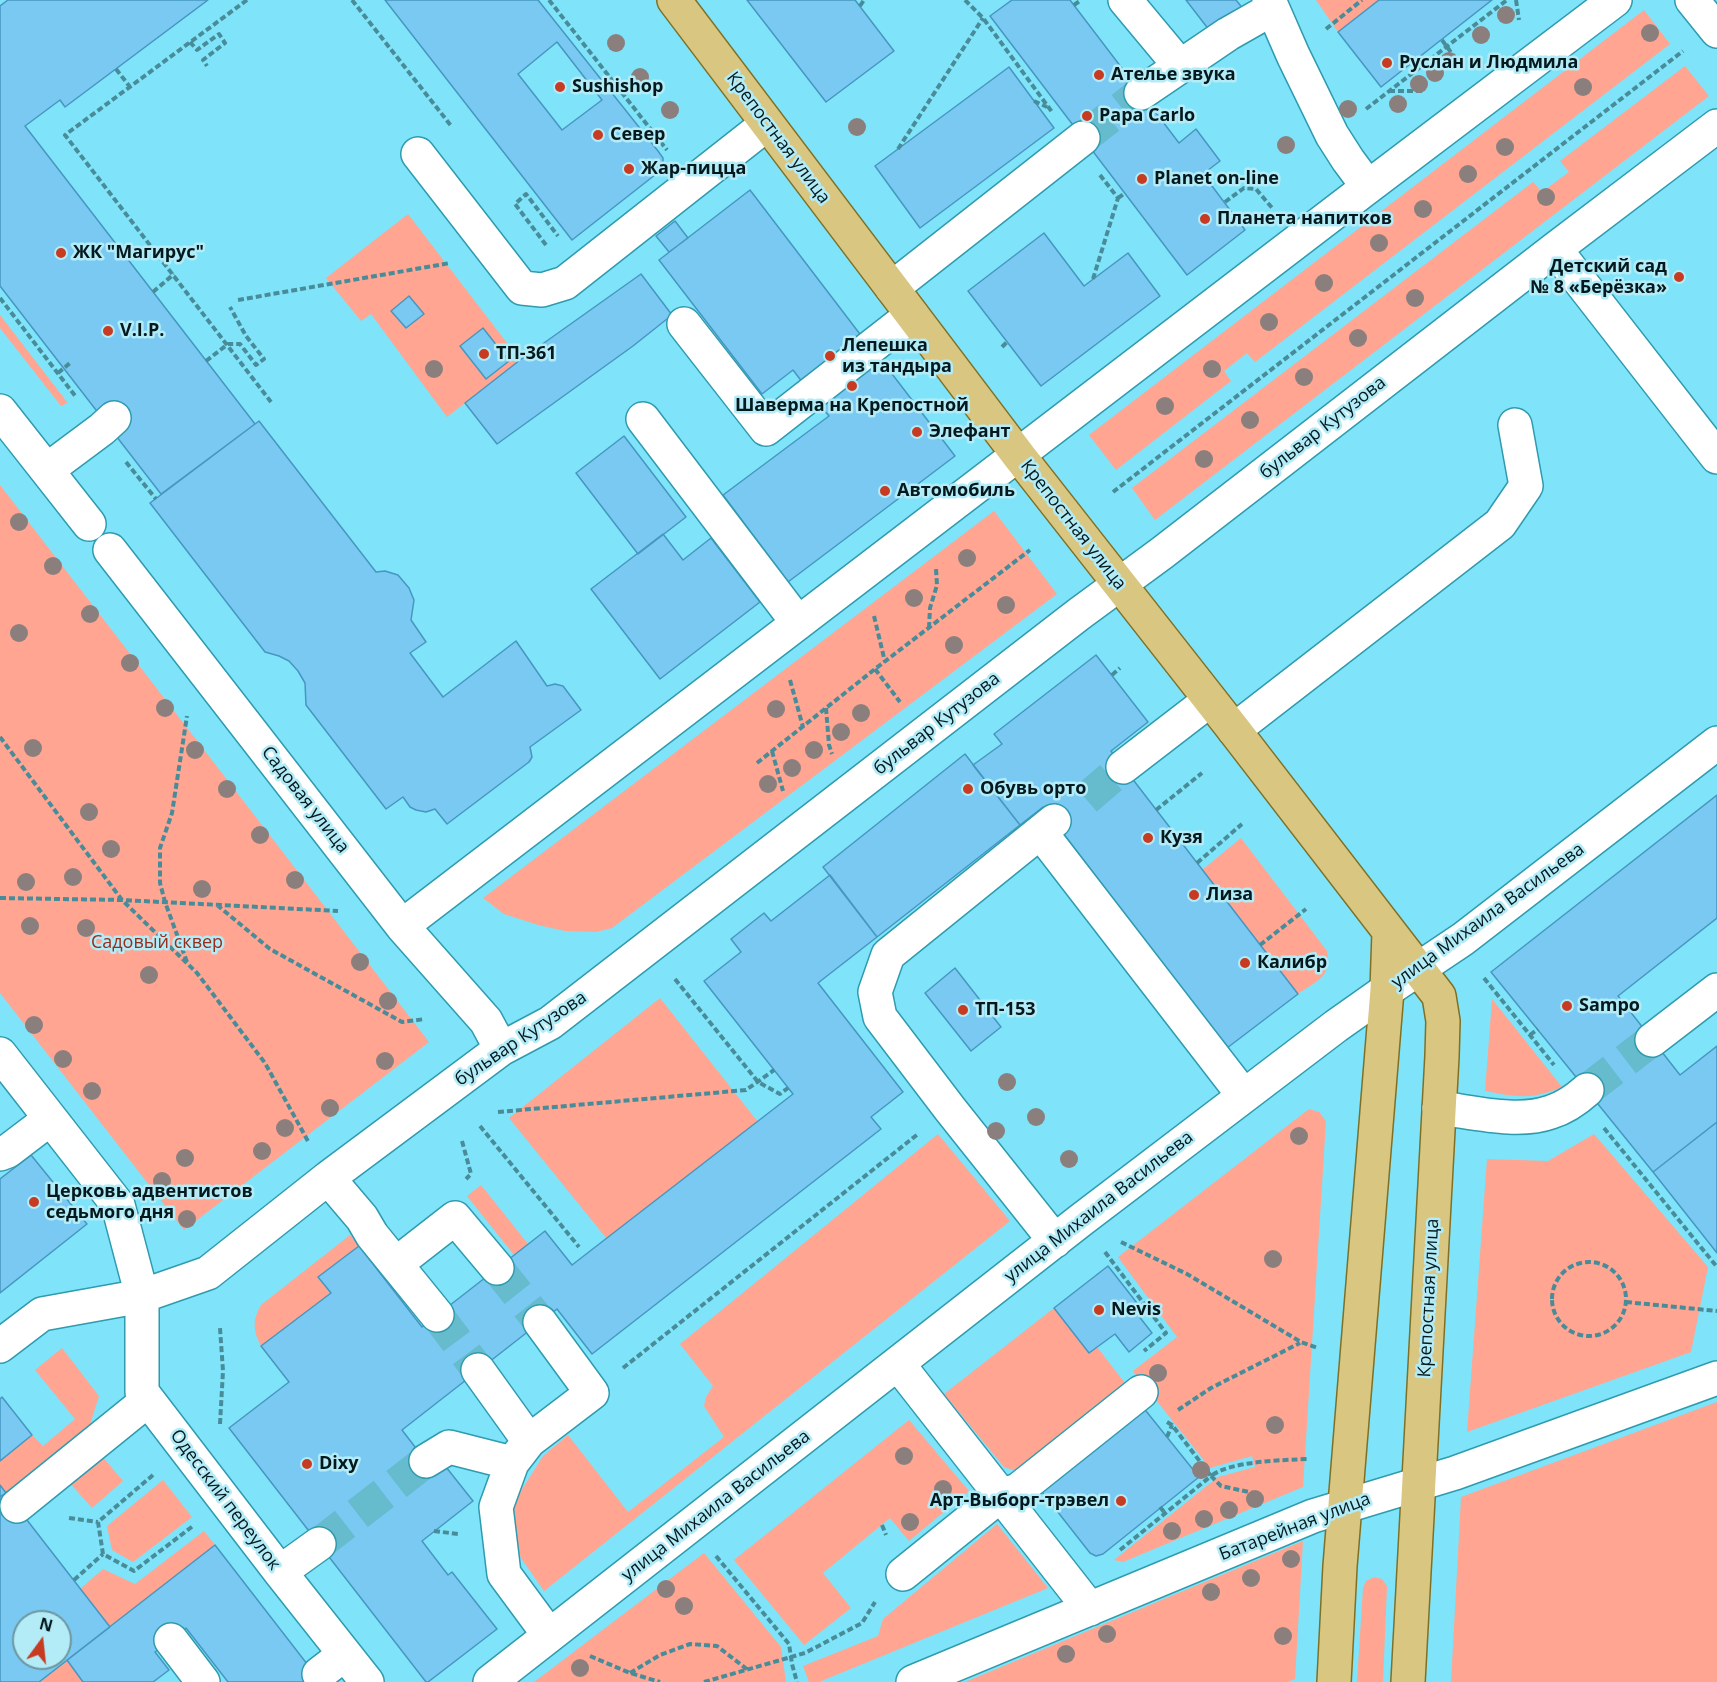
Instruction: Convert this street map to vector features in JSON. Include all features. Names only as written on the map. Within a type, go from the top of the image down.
[{"type":"main road","name":"Крепостная улица","points":[[674,0],[1019,456],[1439,996],[1443,1021],[1408,1682]]},
{"type":"main road","points":[[1334,1682],[1340,1566],[1387,990],[1389,932]]},
{"type":"street","points":[[1125,0],[1180,66]]},
{"type":"street","points":[[402,926],[1615,0]]},
{"type":"street","points":[[1692,0],[1717,32]]},
{"type":"street","points":[[1140,93],[1270,5],[1332,135],[1368,187]]},
{"type":"street","points":[[418,154],[522,288],[542,290],[565,283],[767,124]]},
{"type":"street","name":"бульвар Кутузова","points":[[0,1346],[42,1314],[142,1296],[208,1273],[328,1178],[501,1049],[550,1023],[1079,614],[1120,585],[1717,126]]},
{"type":"street","points":[[892,288],[1083,138]]},
{"type":"street","points":[[1555,249],[1717,457]]},
{"type":"street","points":[[684,324],[766,429],[912,315]]},
{"type":"street","points":[[0,411],[89,524]]},
{"type":"street","points":[[47,470],[114,418]]},
{"type":"street","points":[[643,419],[798,623]]},
{"type":"street","points":[[1234,730],[1500,524],[1527,486],[1515,425]]},
{"type":"street","name":"Садовая улица","points":[[110,550],[402,926],[486,1021],[501,1049]]},
{"type":"street","points":[[1124,767],[1210,700]]},
{"type":"street","name":"улица Михаила Васильева","points":[[490,1682],[1244,1096],[1387,990],[1462,939],[1717,744]]},
{"type":"street","points":[[1055,1241],[880,1017],[875,992],[888,955],[1047,827],[1244,1096]]},
{"type":"street","points":[[1652,1040],[1717,990]]},
{"type":"street","points":[[0,1054],[118,1205],[142,1296]]},
{"type":"street","points":[[1439,1108],[1510,1117],[1535,1117],[1553,1112],[1587,1090]]},
{"type":"street","points":[[0,1154],[8,1151],[50,1119]]},
{"type":"street","points":[[328,1178],[437,1315]]},
{"type":"street","points":[[396,1264],[455,1218],[497,1268]]},
{"type":"street","name":"Одесский переулок","points":[[142,1296],[142,1392],[367,1682]]},
{"type":"street","points":[[540,1322],[592,1393],[520,1452],[496,1507],[504,1574],[549,1635]]},
{"type":"street","points":[[897,1364],[1090,1609]]},
{"type":"street","points":[[478,1370],[520,1452]]},
{"type":"street","name":"Батарейная улица","points":[[913,1682],[1313,1516],[1485,1462],[1717,1378]]},
{"type":"street","points":[[903,1574],[1001,1495],[1018,1490],[1142,1392]]},
{"type":"street","points":[[16,1506],[148,1400]]},
{"type":"street","points":[[426,1461],[449,1447],[520,1452]]},
{"type":"street","points":[[280,1572],[319,1544]]},
{"type":"street","points":[[171,1640],[203,1682]]},
{"type":"street","points":[[319,1674],[345,1654]]},
{"type":"path","points":[[247,0],[65,135],[228,344],[270,402]]},
{"type":"path","points":[[352,0],[459,136]]},
{"type":"path","points":[[549,0],[693,183]]},
{"type":"path","points":[[860,6],[864,0]]},
{"type":"path","points":[[1074,5],[1081,0]]},
{"type":"path","points":[[1332,135],[1507,0]]},
{"type":"path","points":[[1516,0],[1521,30]]},
{"type":"path","points":[[898,149],[983,18]]},
{"type":"path","points":[[190,42],[197,50],[219,33],[225,43],[203,60],[207,66]]},
{"type":"path","points":[[1442,40],[1465,72]]},
{"type":"path","points":[[1113,492],[1688,48]]},
{"type":"path","points":[[116,69],[130,87]]},
{"type":"path","points":[[1389,91],[1429,91]]},
{"type":"path","points":[[1034,101],[1049,107]]},
{"type":"path","points":[[1225,202],[1244,188],[1256,189],[1277,214]]},
{"type":"path","points":[[1118,198],[1125,193]]},
{"type":"path","points":[[238,300],[446,264]]},
{"type":"path","points":[[153,292],[174,274]]},
{"type":"path","points":[[206,360],[228,344],[240,344],[256,365],[264,358],[246,336],[230,307]]},
{"type":"path","points":[[1002,347],[1007,342]]},
{"type":"path","points":[[58,373],[70,363]]},
{"type":"path","points":[[757,763],[1030,550]]},
{"type":"path","points":[[1112,675],[1120,668]]},
{"type":"path","points":[[188,712],[172,813],[160,848],[160,882],[188,964]]},
{"type":"path","points":[[0,737],[123,900],[197,973],[264,1063],[310,1144]]},
{"type":"path","points":[[1156,810],[1202,773]]},
{"type":"path","points":[[1197,863],[1242,824]]},
{"type":"path","points":[[0,898],[123,900],[342,912]]},
{"type":"path","points":[[216,905],[270,949],[402,1022],[425,1019]]},
{"type":"path","points":[[1260,945],[1306,909]]},
{"type":"path","points":[[674,977],[758,1082],[780,1094],[788,1088]]},
{"type":"path","points":[[1484,978],[1560,1072]]},
{"type":"path","points":[[1530,1035],[1538,1029]]},
{"type":"path","points":[[498,1112],[746,1090],[774,1070]]},
{"type":"path","points":[[592,1393],[950,1109]]},
{"type":"path","points":[[1602,1125],[1717,1267]]},
{"type":"path","points":[[480,1126],[579,1246]]},
{"type":"path","points":[[462,1141],[471,1174]]},
{"type":"path","points":[[1121,1242],[1187,1274],[1301,1342],[1322,1350]]},
{"type":"path","points":[[1591,1261],[1610,1268],[1622,1282],[1626,1302],[1620,1320],[1605,1333],[1586,1336],[1568,1330],[1555,1316],[1551,1297],[1557,1278],[1572,1266],[1591,1261]]},
{"type":"path","points":[[1626,1302],[1717,1311]]},
{"type":"path","points":[[220,1328],[223,1371],[220,1428]]},
{"type":"path","points":[[1164,1420],[1211,1388],[1301,1342]]},
{"type":"path","points":[[1167,1437],[1172,1425]]},
{"type":"path","points":[[1255,1462],[1315,1458]]},
{"type":"path","points":[[68,1518],[98,1522],[161,1469]]},
{"type":"path","points":[[1115,1553],[1211,1476],[1221,1486],[1265,1496]]},
{"type":"path","points":[[1160,1507],[1165,1513]]},
{"type":"path","points":[[103,1554],[134,1570],[201,1520]]},
{"type":"path","points":[[98,1522],[103,1554]]},
{"type":"path","points":[[692,1524],[789,1644],[797,1682]]},
{"type":"path","points":[[704,1682],[805,1653],[862,1623],[879,1596],[903,1574],[882,1525]]},
{"type":"path","points":[[74,1580],[103,1554]]},
{"type":"path","points":[[549,1635],[588,1656],[660,1682]]},
{"type":"path","points":[[630,1673],[660,1655],[690,1644],[717,1646],[749,1670]]},
{"type":"green space","points":[[1316,0],[1379,0],[1338,32]]},
{"type":"green space","points":[[1644,10],[1670,44],[1255,362],[1247,353],[1224,371],[1231,381],[1116,470],[1089,435]]},
{"type":"green space","points":[[1685,66],[1709,96],[1155,520],[1132,488],[1533,182],[1542,192],[1569,172],[1560,161]]},
{"type":"green space","points":[[408,214],[520,360],[447,417],[371,314],[361,321],[326,278]]},
{"type":"green space","points":[[0,315],[67,403],[61,406],[0,328]]},
{"type":"green space","name":"Садовый сквер","points":[[0,485],[429,1042],[184,1230],[0,993]]},
{"type":"green space","points":[[994,511],[1057,594],[612,928],[596,932],[565,931],[538,925],[504,914],[483,898]]},
{"type":"green space","points":[[1241,838],[1327,951],[1328,960],[1325,973],[1298,994],[1202,870]]},
{"type":"green space","points":[[660,998],[758,1122],[607,1239],[509,1118]]},
{"type":"green space","points":[[1492,999],[1562,1087],[1533,1096],[1506,1095],[1485,1091]]},
{"type":"green space","points":[[1309,1109],[1319,1112],[1326,1121],[1303,1487],[1123,1562],[1114,1560],[1218,1477],[1255,1467],[1252,1456],[1210,1468],[1133,1371],[1177,1337],[1118,1257]]},
{"type":"green space","points":[[938,1134],[1010,1221],[544,1591],[521,1558],[513,1530],[514,1502],[543,1456],[568,1435],[628,1512],[724,1437],[704,1406],[706,1397],[713,1386],[680,1344]]},
{"type":"green space","points":[[1594,1134],[1708,1267],[1691,1352],[1467,1432],[1487,1159],[1548,1161]]},
{"type":"green space","points":[[481,1185],[528,1244],[514,1255],[467,1196]]},
{"type":"green space","points":[[350,1235],[359,1246],[318,1277],[331,1293],[261,1346],[255,1326],[261,1305]]},
{"type":"green space","points":[[1054,1308],[1089,1353],[1097,1347],[1128,1387],[1019,1472],[1004,1467],[944,1394]]},
{"type":"green space","points":[[62,1348],[99,1396],[86,1437],[9,1497],[0,1485],[0,1461],[32,1435],[43,1446],[75,1419],[35,1370]]},
{"type":"green space","points":[[1717,1402],[1717,1682],[1451,1682],[1461,1497]]},
{"type":"green space","points":[[909,1420],[969,1491],[909,1541],[890,1518],[823,1573],[851,1608],[804,1645],[734,1560]]},
{"type":"green space","points":[[101,1455],[123,1481],[92,1508],[69,1482]]},
{"type":"green space","points":[[163,1480],[192,1517],[133,1562],[112,1550],[107,1526]]},
{"type":"green space","points":[[997,1524],[1048,1588],[819,1682],[809,1682],[803,1666],[878,1636],[883,1619]]},
{"type":"green space","points":[[204,1531],[215,1545],[110,1627],[80,1589],[103,1569],[135,1584]]},
{"type":"green space","points":[[1303,1541],[1295,1679],[1287,1682],[965,1682]]},
{"type":"green space","points":[[704,1553],[781,1647],[786,1682],[534,1682]]},
{"type":"green space","points":[[1374,1577],[1382,1579],[1387,1586],[1383,1682],[1357,1682],[1363,1588],[1366,1581]]},
{"type":"green space","points":[[72,1667],[83,1682],[39,1682],[54,1670],[72,1670]]},
{"type":"building","name":"ЖК \"Магирус\"","points":[[8,0],[208,0],[65,107],[60,100],[25,126],[255,424],[161,494],[0,286],[0,6]]},
{"type":"building","points":[[385,0],[538,0],[658,151],[663,158],[663,167],[572,240]]},
{"type":"building","points":[[747,0],[855,0],[894,51],[826,102]]},
{"type":"building","points":[[1012,0],[1070,0],[1179,143],[1196,129],[1220,161],[1203,174],[1245,230],[1187,275],[990,16]]},
{"type":"building","points":[[1186,0],[1236,0],[1244,10],[1213,35]]},
{"type":"building","name":"Руслан и Людмила","points":[[1379,0],[1492,0],[1381,87],[1338,32]]},
{"type":"building","name":"Sushishop","points":[[557,42],[602,100],[562,130],[518,74]]},
{"type":"building","points":[[1009,67],[1054,128],[920,228],[875,166]]},
{"type":"building","points":[[750,190],[866,342],[806,387],[793,370],[762,394],[659,260]]},
{"type":"building","points":[[675,221],[688,238],[669,252],[656,236]]},
{"type":"building","points":[[1044,233],[1084,286],[1128,253],[1160,296],[1041,386],[968,291]]},
{"type":"building","points":[[641,274],[672,315],[633,346],[497,444],[465,403],[520,360]]},
{"type":"building","points":[[409,296],[424,314],[406,328],[391,311]]},
{"type":"building","name":"ТП-361","points":[[483,328],[509,361],[486,379],[460,346]]},
{"type":"building","points":[[876,353],[955,456],[788,582],[723,495],[829,416],[816,401]]},
{"type":"building","points":[[259,421],[376,572],[385,571],[398,575],[409,588],[414,600],[411,620],[426,642],[410,653],[443,697],[516,641],[547,686],[555,684],[563,686],[581,710],[530,747],[532,757],[529,762],[447,824],[435,809],[426,812],[416,810],[410,807],[403,797],[386,809],[306,705],[305,683],[298,671],[289,661],[265,652],[150,503]]},
{"type":"building","points":[[624,436],[686,517],[638,554],[576,473]]},
{"type":"building","points":[[663,534],[683,560],[711,538],[760,602],[660,679],[591,589]]},
{"type":"building","points":[[1096,655],[1148,722],[1111,751],[1298,994],[1227,1048],[1043,807],[1020,825],[973,765],[1002,744],[994,734]]},
{"type":"building","points":[[965,754],[1020,825],[877,937],[823,867]]},
{"type":"building","points":[[1717,795],[1717,918],[1618,996],[1680,1075],[1717,1046],[1717,1122],[1653,1172],[1491,972]]},
{"type":"building","points":[[830,875],[877,937],[818,983],[903,1092],[871,1117],[881,1129],[592,1354],[557,1309],[402,1430],[432,1469],[442,1462],[473,1501],[422,1541],[448,1575],[452,1572],[497,1629],[426,1682],[229,1428],[289,1382],[261,1346],[331,1293],[318,1277],[359,1246],[422,1327],[545,1231],[572,1265],[793,1094],[704,981],[741,952],[731,939],[764,913],[771,921]]},
{"type":"building","name":"ТП-153","points":[[955,968],[1001,1027],[971,1051],[925,993]]},
{"type":"building","points":[[1717,1122],[1717,1253],[1653,1172]]},
{"type":"building","name":"Церковь адвентистов седьмого дня","points":[[31,1155],[87,1224],[0,1293],[0,1179]]},
{"type":"building","name":"Nevis","points":[[1108,1266],[1144,1312],[1138,1315],[1152,1333],[1129,1352],[1115,1334],[1089,1353],[1054,1308]]},
{"type":"building","points":[[2,1397],[32,1435],[0,1461],[0,1399]]},
{"type":"building","points":[[1142,1406],[1199,1477],[1103,1554],[1096,1556],[1090,1553],[1039,1488]]},
{"type":"building","points":[[0,1485],[6,1493],[0,1497]]},
{"type":"building","points":[[6,1493],[110,1627],[72,1656],[72,1610],[12,1610],[12,1670],[54,1670],[39,1682],[0,1682],[0,1497]]},
{"type":"building","points":[[215,1545],[321,1682],[228,1682],[186,1628],[155,1652],[169,1670],[153,1682],[83,1682],[72,1667],[72,1656]]},
{"type":"tunnel","points":[[1083,138],[1141,93]]},
{"type":"tunnel","points":[[1086,799],[1123,767]]},
{"type":"tunnel","points":[[1587,1090],[1652,1040]]},
{"type":"tunnel","points":[[497,1268],[540,1322]]},
{"type":"tunnel","points":[[437,1315],[478,1370]]},
{"type":"tunnel","points":[[319,1544],[426,1461]]},
{"type":"place","name":"Руслан и Людмила","points":[[1387,63]]},
{"type":"place","name":"Ателье звука","points":[[1099,75]]},
{"type":"place","name":"Sushishop","points":[[560,87]]},
{"type":"place","name":"Papa Carlo","points":[[1087,116]]},
{"type":"place","name":"Север","points":[[598,135]]},
{"type":"place","name":"Жар-пицца","points":[[629,169]]},
{"type":"place","name":"Planet on-line","points":[[1142,179]]},
{"type":"place","name":"Планета напитков","points":[[1205,219]]},
{"type":"place","name":"ЖК \"Магирус\"","points":[[61,253]]},
{"type":"place","name":"Детский сад № 8 «Берёзка»","points":[[1679,277]]},
{"type":"place","name":"V.I.P.","points":[[108,331]]},
{"type":"place","name":"ТП-361","points":[[484,354]]},
{"type":"place","name":"Лепешка из тандыра","points":[[830,356]]},
{"type":"place","name":"Шаверма на Крепостной","points":[[852,386]]},
{"type":"place","name":"Элефант","points":[[917,432]]},
{"type":"place","name":"Автомобиль","points":[[885,491]]},
{"type":"place","name":"Обувь орто","points":[[968,789]]},
{"type":"place","name":"Кузя","points":[[1148,838]]},
{"type":"place","name":"Лиза","points":[[1194,895]]},
{"type":"place","name":"Калибр","points":[[1245,963]]},
{"type":"place","name":"Sampo","points":[[1567,1006]]},
{"type":"place","name":"ТП-153","points":[[963,1010]]},
{"type":"place","name":"Церковь адвентистов седьмого дня","points":[[34,1202]]},
{"type":"place","name":"Nevis","points":[[1099,1310]]},
{"type":"place","name":"Dixy","points":[[307,1464]]},
{"type":"place","name":"Арт-Выборг-трэвел","points":[[1121,1501]]}]
